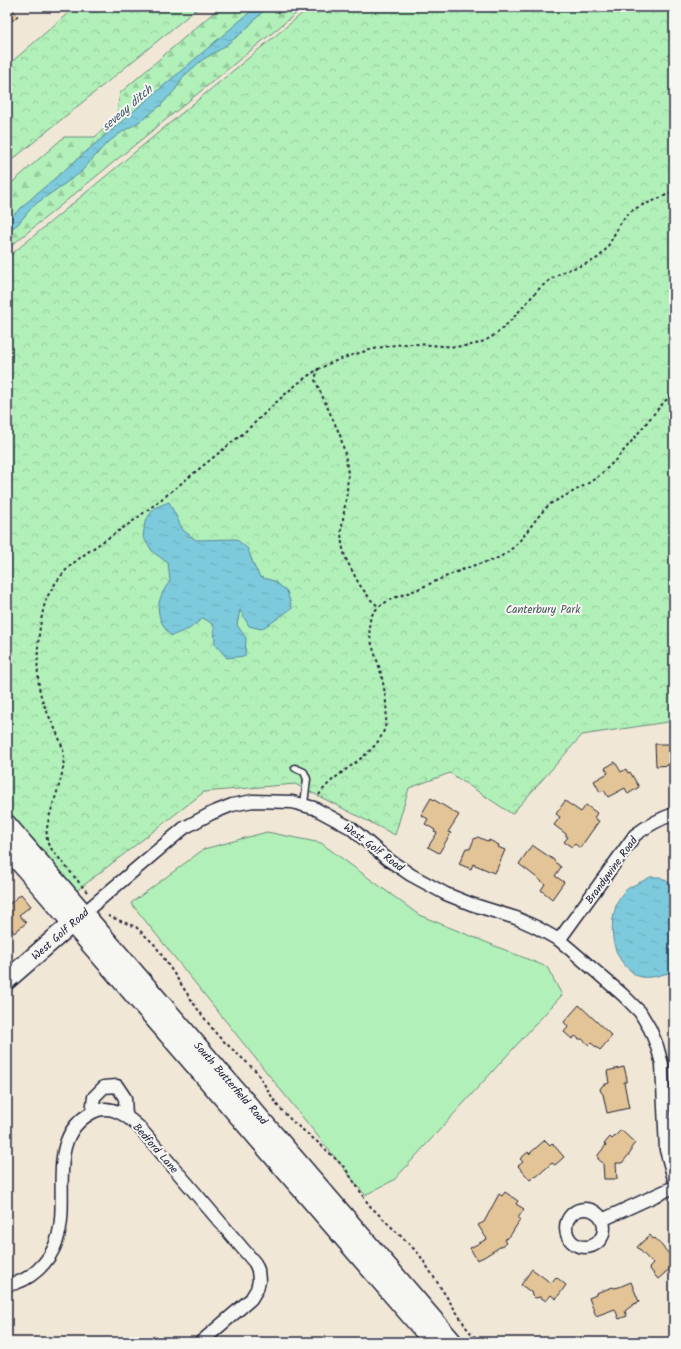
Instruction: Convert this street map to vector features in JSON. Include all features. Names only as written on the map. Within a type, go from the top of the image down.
[{"type":"main road","name":"South Butterfield Road","points":[[7,824],[78,918],[431,1341]]},
{"type":"main road","name":"South Butterfield Road","points":[[7,848],[78,918],[453,1342]]},
{"type":"main road","name":"West Golf Road","points":[[7,980],[78,918]]},
{"type":"street","name":"West Golf Road","points":[[78,918],[184,828],[212,813],[232,805],[252,801],[304,804],[314,808],[351,828],[392,862],[411,875],[446,894],[471,904],[516,918],[559,940],[623,995],[640,1012],[650,1029],[662,1064],[666,1149],[674,1179]]},
{"type":"street","name":"Brandywine Road","points":[[559,940],[635,835],[645,827],[664,817],[674,814]]},
{"type":"street","points":[[7,1285],[27,1278],[40,1268],[51,1254],[57,1241],[61,1222],[61,1164],[65,1147],[71,1131],[78,1122],[92,1112],[94,1097],[104,1087],[117,1086],[125,1098],[126,1115]]},
{"type":"street","name":"Bedford Lane","points":[[92,1112],[107,1109],[117,1110],[126,1115],[139,1127],[255,1263],[258,1270],[259,1281],[252,1299],[201,1342]]},
{"type":"street","points":[[602,1220],[674,1187]]},
{"type":"lane","points":[[295,768],[304,772],[307,779],[304,804]]},
{"type":"path","points":[[87,892],[49,846],[47,841],[49,823],[63,773],[63,751],[40,693],[39,637],[47,599],[54,585],[63,574],[82,557],[130,524],[235,440],[292,387],[318,368],[358,354],[400,345],[465,346],[487,340],[501,329],[540,288],[560,274],[598,258],[628,214],[674,191]]},
{"type":"path","points":[[318,368],[315,380],[340,434],[348,473],[347,492],[341,532],[344,551],[359,584],[378,607]]},
{"type":"path","points":[[319,796],[324,787],[364,756],[379,739],[385,727],[386,717],[384,686],[370,633],[370,618],[378,607],[450,575],[503,556],[512,549],[538,515],[549,505],[601,474],[628,446],[653,414],[674,392]]},
{"type":"path","points":[[108,916],[136,927],[155,945],[196,1007],[218,1036],[256,1071],[277,1105],[292,1121],[321,1145],[345,1168],[369,1205],[419,1254],[468,1330],[480,1342]]},
{"type":"green space","points":[[75,7],[199,7],[7,164],[7,66]]},
{"type":"green space","points":[[220,7],[304,7],[7,249],[7,187],[64,137],[95,137],[116,118],[120,93]]},
{"type":"green space","name":"Canterbury Park","points":[[310,7],[674,7],[674,721],[582,735],[512,814],[450,773],[409,788],[395,835],[295,784],[204,792],[75,892],[7,835],[7,258]]},
{"type":"green space","points":[[267,832],[321,843],[419,915],[547,967],[562,995],[394,1180],[365,1195],[131,903],[204,849]]},
{"type":"water","points":[[256,7],[267,7],[243,32],[221,49],[202,60],[184,76],[175,90],[161,105],[145,118],[119,134],[105,145],[80,173],[37,203],[18,224],[7,232],[7,221],[34,196]]},
{"type":"water","points":[[169,502],[183,530],[196,540],[236,539],[248,549],[260,577],[274,581],[287,591],[292,608],[261,629],[249,626],[240,610],[237,625],[246,638],[245,656],[227,658],[215,644],[214,625],[203,618],[189,629],[171,636],[165,629],[159,616],[158,609],[161,595],[170,581],[168,563],[153,552],[143,537],[145,522],[154,508]]},
{"type":"water","points":[[650,877],[660,877],[674,886],[674,971],[656,976],[642,977],[632,972],[623,963],[618,955],[614,946],[612,926],[616,906],[623,893],[630,887]]},
{"type":"building","points":[[7,7],[10,7],[18,16],[7,25]]},
{"type":"building","points":[[655,744],[674,744],[674,765],[656,766]]},
{"type":"building","points":[[615,762],[621,772],[626,769],[628,773],[630,772],[639,787],[628,794],[625,788],[608,797],[604,790],[600,792],[594,781],[608,773],[605,768]]},
{"type":"building","points":[[431,798],[459,815],[448,832],[451,833],[439,853],[428,847],[437,833],[425,824],[428,819],[421,815]]},
{"type":"building","points":[[565,801],[581,812],[586,805],[597,813],[594,818],[599,821],[580,848],[575,844],[572,847],[564,842],[568,837],[554,825],[560,817],[556,814]]},
{"type":"building","points":[[478,837],[489,842],[489,840],[505,850],[494,873],[473,864],[471,869],[459,864],[466,848],[470,849],[474,839]]},
{"type":"building","points":[[532,845],[554,860],[561,867],[555,876],[564,882],[552,899],[541,890],[545,884],[519,864]]},
{"type":"building","points":[[21,894],[31,906],[19,915],[26,923],[14,933],[7,924],[7,906]]},
{"type":"building","points":[[579,1005],[612,1036],[600,1050],[591,1043],[589,1045],[582,1039],[575,1036],[572,1039],[564,1032],[568,1027],[564,1022]]},
{"type":"building","points":[[624,1067],[627,1078],[626,1082],[624,1082],[629,1108],[607,1113],[603,1094],[600,1089],[603,1085],[609,1083],[607,1071]]},
{"type":"building","points":[[621,1130],[635,1143],[631,1148],[631,1152],[622,1163],[616,1163],[617,1179],[604,1179],[603,1163],[598,1159],[598,1155],[610,1137],[612,1139]]},
{"type":"building","points":[[545,1140],[550,1145],[552,1143],[564,1157],[555,1165],[552,1163],[536,1177],[535,1176],[530,1180],[518,1166],[523,1162],[520,1159],[528,1152],[529,1154]]},
{"type":"building","points":[[505,1192],[518,1201],[516,1204],[524,1209],[518,1218],[520,1220],[510,1236],[504,1240],[506,1243],[477,1260],[470,1248],[487,1239],[478,1225],[484,1222],[499,1194],[502,1196]]},
{"type":"building","points":[[650,1235],[653,1239],[655,1238],[669,1254],[674,1249],[674,1265],[658,1279],[649,1268],[653,1264],[637,1247]]},
{"type":"building","points":[[532,1269],[551,1283],[556,1277],[566,1285],[556,1299],[551,1295],[546,1301],[540,1297],[535,1298],[531,1292],[521,1285]]},
{"type":"building","points":[[631,1282],[639,1302],[625,1311],[627,1316],[619,1319],[615,1309],[596,1316],[589,1298],[596,1295],[596,1293]]},
{"type":"water label","name":"seveay ditch","points":[[127,108]]}]
